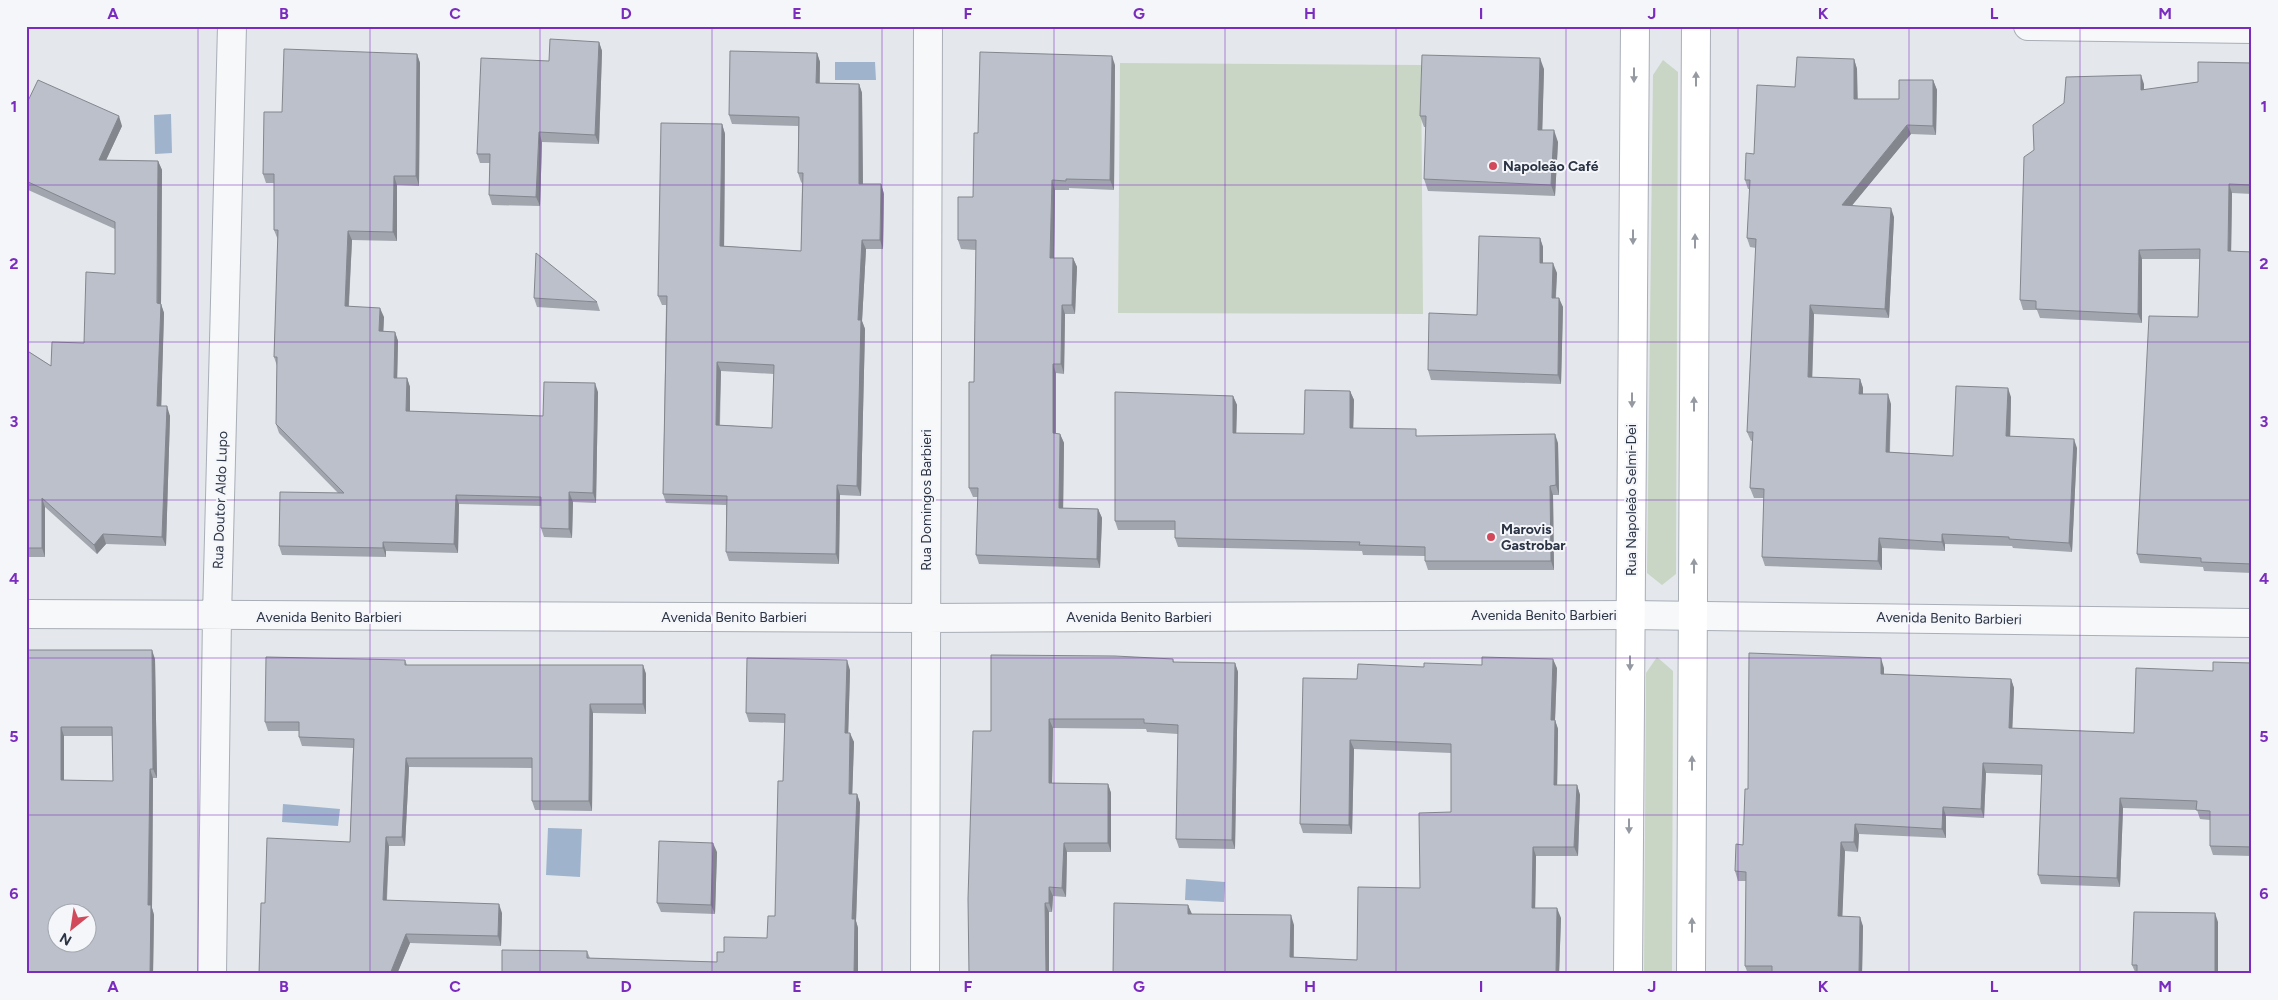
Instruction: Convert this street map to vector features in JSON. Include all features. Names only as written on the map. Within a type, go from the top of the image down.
[{"type":"main road","name":"Rua Napoleão Selmi-Dei","points":[[1628,974],[1635,26]]},
{"type":"main road","points":[[1691,974],[1696,26]]},
{"type":"street","name":"Rua Doutor Aldo Lupo","points":[[212,974],[217,616],[232,26]]},
{"type":"street","name":"Rua Domingos Barbieri","points":[[925,974],[928,26]]},
{"type":"street","points":[[2028,26],[2252,29]]},
{"type":"street","name":"Avenida Benito Barbieri","points":[[26,614],[926,618],[1693,615],[2252,622]]},
{"type":"green space","points":[[1663,60],[1678,72],[1676,574],[1662,585],[1647,573],[1653,75]]},
{"type":"green space","points":[[1120,63],[1421,65],[1423,314],[1118,313]]},
{"type":"green space","points":[[1657,657],[1673,671],[1672,974],[1644,974],[1646,673]]},
{"type":"water","points":[[835,62],[875,62],[876,80],[835,80]]},
{"type":"water","points":[[171,114],[172,153],[155,154],[154,115]]},
{"type":"water","points":[[283,804],[340,809],[338,826],[282,822]]},
{"type":"water","points":[[548,828],[582,829],[580,877],[546,875]]},
{"type":"water","points":[[1186,879],[1225,882],[1224,902],[1185,900]]},
{"type":"building","points":[[550,39],[599,42],[595,135],[539,132],[536,197],[489,195],[490,154],[477,154],[481,58],[549,61]]},
{"type":"building","points":[[284,49],[417,54],[416,176],[394,176],[393,232],[348,231],[345,306],[380,308],[379,331],[395,332],[394,378],[407,378],[406,411],[543,416],[544,382],[595,383],[593,493],[569,492],[569,529],[541,528],[541,497],[456,495],[454,544],[383,542],[383,548],[279,546],[280,492],[344,493],[276,424],[277,357],[274,357],[278,230],[274,230],[274,174],[263,174],[264,112],[282,112]]},
{"type":"building","points":[[730,51],[817,53],[816,83],[859,84],[859,184],[881,184],[880,240],[862,240],[858,320],[861,320],[857,486],[837,485],[836,554],[726,552],[727,496],[663,494],[667,296],[658,296],[661,123],[722,124],[720,246],[801,251],[803,173],[798,173],[799,117],[729,115]],"holes":[[[717,362],[774,365],[772,428],[716,425]]]},
{"type":"building","points":[[980,52],[1112,56],[1110,180],[1052,180],[1050,258],[1073,258],[1072,305],[1062,305],[1061,364],[1053,364],[1053,433],[1060,434],[1059,508],[1098,509],[1097,559],[976,555],[978,488],[969,488],[969,382],[974,382],[976,240],[958,240],[958,197],[973,197],[974,133],[978,133]]},
{"type":"building","points":[[1422,55],[1540,58],[1538,130],[1554,130],[1551,185],[1424,179],[1426,116],[1420,116]]},
{"type":"building","points":[[1797,57],[1854,59],[1854,99],[1899,99],[1899,80],[1933,80],[1933,126],[1907,125],[1842,205],[1891,208],[1885,309],[1810,305],[1808,377],[1860,379],[1859,394],[1888,394],[1886,452],[1953,456],[1956,386],[2008,388],[2006,436],[2074,439],[2069,543],[2009,539],[2009,537],[1942,534],[1942,542],[1879,538],[1878,561],[1762,557],[1764,489],[1750,488],[1753,432],[1747,432],[1756,239],[1747,238],[1750,180],[1745,180],[1746,153],[1754,154],[1757,85],[1795,87]]},
{"type":"building","points":[[2198,62],[2252,63],[2252,185],[2229,184],[2228,251],[2252,252],[2252,564],[2201,562],[2201,558],[2137,554],[2149,316],[2198,317],[2200,249],[2139,250],[2138,314],[2036,309],[2036,301],[2020,300],[2024,157],[2034,150],[2033,125],[2064,103],[2066,77],[2141,75],[2141,90],[2198,82]]},
{"type":"building","points":[[38,80],[119,116],[99,160],[158,161],[157,303],[161,304],[157,406],[167,406],[162,537],[103,534],[94,545],[42,498],[42,548],[26,548],[26,350],[51,366],[52,342],[84,343],[86,272],[115,274],[115,222],[26,181],[26,105]]},
{"type":"building","points":[[1479,236],[1540,238],[1540,263],[1553,263],[1552,298],[1559,298],[1558,375],[1428,370],[1429,313],[1477,315]]},
{"type":"building","points":[[536,253],[597,302],[534,298]]},
{"type":"building","points":[[1305,390],[1350,391],[1350,428],[1416,429],[1416,436],[1555,434],[1556,485],[1550,486],[1551,561],[1425,561],[1425,547],[1359,545],[1360,542],[1175,538],[1175,521],[1115,521],[1115,392],[1233,396],[1233,433],[1304,434]]},
{"type":"building","points":[[26,650],[152,650],[153,769],[150,769],[148,905],[151,905],[150,974],[26,974]],"holes":[[[61,727],[112,727],[113,781],[61,780]]]},
{"type":"building","points":[[1749,653],[1881,658],[1881,674],[2011,679],[2009,728],[2134,733],[2136,668],[2213,671],[2213,662],[2252,663],[2252,847],[2210,846],[2210,811],[2196,810],[2197,801],[2120,798],[2117,878],[2038,875],[2042,765],[1983,763],[1981,809],[1943,807],[1942,829],[1855,824],[1854,842],[1841,842],[1838,916],[1860,917],[1859,974],[1772,974],[1772,966],[1745,966],[1746,872],[1735,871],[1736,844],[1743,845],[1745,789],[1748,789]]},
{"type":"building","points":[[991,655],[1115,656],[1173,659],[1173,662],[1235,663],[1232,840],[1176,839],[1178,725],[1144,723],[1144,719],[1049,719],[1049,783],[1108,784],[1108,843],[1064,843],[1062,888],[1049,887],[1049,903],[1045,903],[1046,974],[969,974],[968,899],[973,731],[991,731]]},
{"type":"building","points":[[266,657],[405,660],[405,665],[643,665],[643,704],[590,704],[589,801],[532,801],[532,758],[406,758],[402,837],[386,837],[383,900],[499,904],[498,936],[406,934],[390,974],[259,974],[261,903],[265,903],[267,838],[350,842],[354,739],[299,737],[299,722],[265,722]]},
{"type":"building","points":[[1482,657],[1553,659],[1551,720],[1555,720],[1554,785],[1577,785],[1574,847],[1533,847],[1532,908],[1557,908],[1556,974],[1113,974],[1114,903],[1188,905],[1188,914],[1291,915],[1290,957],[1357,960],[1358,887],[1420,888],[1419,813],[1451,812],[1451,744],[1350,740],[1349,825],[1300,824],[1303,678],[1357,679],[1358,664],[1424,667],[1424,663],[1482,665]]},
{"type":"building","points":[[747,658],[847,660],[845,733],[850,733],[849,794],[857,794],[852,919],[855,919],[854,974],[502,974],[502,950],[587,951],[587,958],[717,962],[717,952],[724,952],[724,937],[767,938],[768,916],[775,916],[778,781],[783,781],[785,714],[746,713]]},
{"type":"building","points":[[659,841],[713,843],[711,905],[657,903]]},
{"type":"building","points":[[2134,912],[2215,913],[2215,974],[2137,974],[2137,965],[2132,965]]},
{"type":"place","name":"Napoleão Café","points":[[1493,166]]},
{"type":"place","name":"Marovis Gastrobar","points":[[1491,537]]}]
